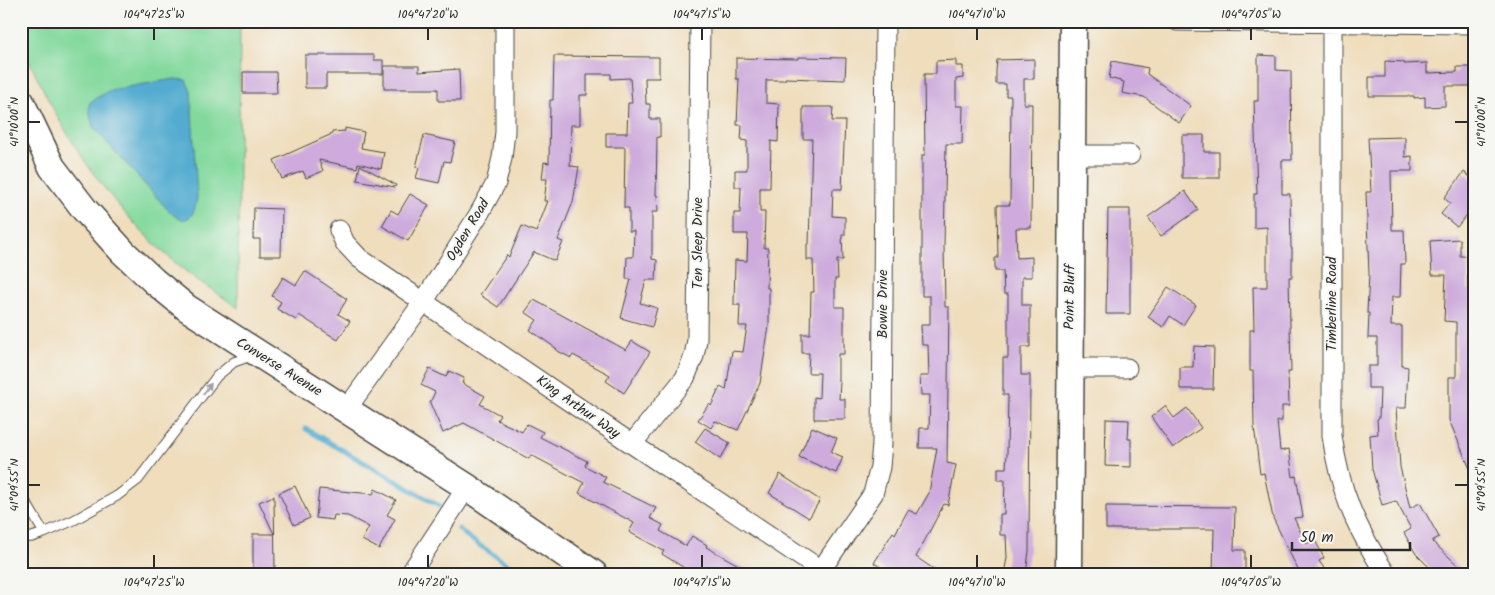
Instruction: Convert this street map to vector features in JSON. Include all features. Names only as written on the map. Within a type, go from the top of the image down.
[{"type":"main road","name":"Point Bluff","points":[[1068,574],[1073,21]]},
{"type":"main road","name":"Converse Avenue","points":[[21,102],[52,167],[85,210],[123,252],[154,281],[187,308],[467,487],[594,574]]},
{"type":"street","name":"Ogden Road","points":[[346,410],[424,301],[479,214],[496,183],[502,158],[505,132],[505,21]]},
{"type":"street","name":"Ten Sleep Drive","points":[[632,444],[685,378],[694,356],[697,340],[700,21]]},
{"type":"street","name":"Bowie Drive","points":[[824,572],[873,494],[880,467],[882,434],[885,21]]},
{"type":"street","points":[[1177,21],[1474,24]]},
{"type":"street","name":"Timberline Road","points":[[1332,23],[1332,436],[1336,464],[1344,493],[1361,534],[1386,574]]},
{"type":"street","points":[[1072,155],[1130,156]]},
{"type":"street","name":"King Arthur Way","points":[[339,230],[345,244],[359,258],[824,572]]},
{"type":"street","points":[[1069,368],[1127,368]]},
{"type":"street","points":[[410,574],[467,487]]},
{"type":"lane","points":[[21,538],[32,538],[74,520],[117,496],[138,480],[218,376],[230,364],[239,359],[258,354]]},
{"type":"lane","points":[[21,494],[44,533]]},
{"type":"green space","points":[[21,21],[240,21],[238,308],[166,255],[127,215],[92,171],[61,124],[30,63],[21,35]]},
{"type":"water","points":[[174,79],[186,80],[191,91],[197,197],[192,215],[185,219],[180,219],[169,211],[93,127],[89,110],[90,102],[110,90]]},
{"type":"building","points":[[305,55],[374,55],[374,60],[383,60],[383,74],[326,74],[326,88],[305,88]]},
{"type":"building","points":[[1258,55],[1276,56],[1276,70],[1291,71],[1292,160],[1282,160],[1282,194],[1290,194],[1292,248],[1292,277],[1289,277],[1291,372],[1288,372],[1289,406],[1282,406],[1282,421],[1277,421],[1280,451],[1289,449],[1293,477],[1296,476],[1303,517],[1294,518],[1306,544],[1315,540],[1324,558],[1319,561],[1328,574],[1300,574],[1273,518],[1264,473],[1260,474],[1254,426],[1253,371],[1250,371],[1250,330],[1254,330],[1253,287],[1267,287],[1267,227],[1254,228],[1254,194],[1257,194],[1254,101],[1258,101]]},
{"type":"building","points":[[554,56],[659,57],[659,78],[645,78],[646,104],[650,104],[650,119],[660,119],[660,137],[657,137],[656,195],[658,212],[652,212],[652,259],[657,260],[656,280],[646,280],[640,303],[657,308],[652,327],[621,318],[631,279],[626,279],[627,257],[633,257],[634,231],[629,231],[629,208],[624,208],[625,147],[606,147],[606,133],[627,133],[628,103],[632,103],[630,78],[611,79],[611,74],[587,74],[587,95],[580,95],[580,125],[571,125],[570,166],[579,167],[573,202],[558,240],[563,242],[555,261],[534,252],[498,307],[480,295],[507,255],[509,257],[522,226],[536,232],[548,201],[544,201],[547,179],[542,179],[544,162],[549,163],[550,100],[553,100]]},
{"type":"building","points":[[798,57],[846,58],[845,80],[785,78],[785,80],[766,80],[766,103],[779,104],[778,142],[771,141],[770,188],[760,188],[760,212],[765,212],[764,248],[768,248],[767,288],[769,288],[769,326],[760,383],[738,430],[715,421],[711,428],[698,420],[709,404],[711,406],[720,387],[726,390],[732,351],[743,352],[747,326],[739,326],[740,305],[734,305],[735,260],[747,261],[748,234],[734,234],[734,213],[740,213],[741,187],[735,187],[735,170],[747,170],[747,141],[741,140],[742,125],[737,125],[739,79],[736,79],[736,58],[798,59]]},
{"type":"building","points":[[1034,59],[1034,79],[1024,79],[1024,104],[1032,104],[1031,228],[1016,228],[1017,258],[1032,257],[1032,277],[1022,277],[1022,305],[1030,305],[1030,347],[1021,347],[1021,375],[1030,375],[1029,551],[1026,574],[1004,574],[1007,558],[1006,535],[1000,535],[1000,514],[1004,514],[1005,480],[998,480],[998,468],[1006,468],[1007,454],[1008,395],[1003,395],[1003,358],[1008,358],[1008,294],[1004,294],[1003,271],[995,271],[995,258],[998,258],[997,205],[1010,205],[1011,96],[1006,96],[1006,84],[996,84],[996,71],[997,60]]},
{"type":"building","points":[[956,60],[956,66],[963,66],[963,78],[956,79],[956,106],[963,106],[962,144],[946,144],[944,245],[945,307],[949,307],[947,463],[956,465],[948,505],[944,504],[916,557],[941,574],[891,574],[874,563],[893,532],[895,534],[908,510],[917,514],[929,493],[937,448],[919,448],[920,428],[929,428],[930,395],[921,395],[920,376],[929,376],[928,345],[922,345],[921,325],[930,325],[930,296],[922,296],[922,155],[925,155],[924,74],[936,74],[936,61]]},
{"type":"building","points":[[1112,61],[1148,68],[1147,74],[1191,106],[1179,123],[1144,97],[1122,93],[1124,82],[1109,78]]},
{"type":"building","points":[[1385,61],[1404,62],[1404,64],[1427,63],[1427,73],[1457,72],[1457,67],[1474,67],[1474,86],[1445,86],[1445,106],[1425,107],[1425,97],[1369,96],[1369,77],[1385,77]]},
{"type":"building","points":[[384,66],[419,66],[419,72],[459,69],[460,101],[438,101],[438,89],[384,89]]},
{"type":"building","points":[[243,72],[276,72],[277,93],[243,93]]},
{"type":"building","points":[[803,107],[833,107],[832,121],[845,121],[842,189],[833,189],[832,216],[845,217],[845,235],[842,235],[843,260],[837,260],[838,279],[835,279],[835,307],[844,307],[844,354],[838,354],[838,381],[840,381],[839,399],[845,399],[845,419],[814,419],[814,397],[819,398],[820,373],[808,373],[809,353],[802,353],[802,334],[810,334],[811,292],[814,292],[813,260],[807,260],[812,139],[803,139]]},
{"type":"building","points":[[345,128],[364,132],[361,148],[384,152],[381,169],[358,163],[357,168],[319,160],[323,171],[306,178],[303,171],[282,179],[274,160],[332,134],[332,132],[345,131]]},
{"type":"building","points":[[424,135],[455,142],[450,162],[444,161],[439,183],[416,178],[419,168],[416,167]]},
{"type":"building","points":[[1182,135],[1204,135],[1204,152],[1219,152],[1219,178],[1182,178]]},
{"type":"building","points":[[1405,137],[1405,157],[1412,156],[1412,171],[1391,171],[1392,230],[1404,230],[1405,264],[1401,264],[1400,297],[1392,297],[1391,326],[1402,326],[1402,366],[1408,367],[1406,408],[1396,408],[1400,467],[1410,508],[1420,503],[1439,537],[1432,541],[1467,574],[1436,574],[1416,554],[1404,533],[1411,529],[1396,501],[1382,505],[1372,469],[1370,435],[1378,434],[1377,419],[1379,418],[1380,388],[1368,388],[1368,366],[1377,366],[1377,338],[1368,338],[1369,274],[1366,192],[1371,192],[1368,138]]},
{"type":"building","points":[[360,165],[396,185],[395,187],[357,180]]},
{"type":"building","points":[[1464,172],[1474,180],[1474,206],[1457,227],[1441,214],[1450,203],[1444,198]]},
{"type":"building","points":[[1185,191],[1198,210],[1161,236],[1148,217]]},
{"type":"building","points":[[410,194],[429,205],[408,241],[382,226],[391,210],[398,214]]},
{"type":"building","points":[[254,208],[282,209],[281,256],[260,256],[260,239],[253,239]]},
{"type":"building","points":[[1108,209],[1130,209],[1130,314],[1106,314]]},
{"type":"building","points":[[1460,239],[1460,256],[1467,256],[1468,290],[1474,290],[1474,478],[1449,420],[1449,377],[1456,377],[1456,322],[1444,321],[1446,275],[1432,275],[1430,241]]},
{"type":"building","points":[[305,271],[347,299],[338,314],[350,321],[338,340],[299,315],[296,320],[277,309],[281,302],[272,296],[283,277],[296,285]]},
{"type":"building","points":[[1168,287],[1196,305],[1183,325],[1170,316],[1163,327],[1148,317]]},
{"type":"building","points":[[534,300],[626,350],[632,341],[650,352],[624,393],[606,381],[610,375],[573,355],[571,358],[556,350],[530,330],[537,320],[525,312]]},
{"type":"building","points":[[1194,346],[1214,347],[1213,389],[1180,389],[1180,367],[1193,367]]},
{"type":"building","points":[[429,369],[446,377],[449,371],[464,378],[462,383],[485,396],[480,404],[500,415],[497,420],[522,432],[527,424],[543,432],[540,437],[587,461],[585,466],[606,477],[603,482],[656,508],[650,518],[663,525],[660,531],[686,546],[692,536],[707,545],[706,547],[755,574],[694,574],[662,554],[664,551],[629,532],[634,523],[579,493],[584,483],[531,455],[529,459],[464,423],[443,433],[430,403],[435,392],[421,385]]},
{"type":"building","points":[[1165,406],[1174,418],[1187,408],[1201,428],[1173,448],[1151,417]]},
{"type":"building","points":[[1106,419],[1129,420],[1128,439],[1131,439],[1131,467],[1105,466]]},
{"type":"building","points":[[812,427],[837,438],[831,452],[843,457],[836,473],[799,457]]},
{"type":"building","points":[[705,428],[730,443],[720,459],[695,442]]},
{"type":"building","points":[[780,474],[820,500],[809,518],[769,493]]},
{"type":"building","points":[[295,486],[310,518],[294,525],[279,493]]},
{"type":"building","points":[[319,489],[373,494],[375,489],[396,500],[387,515],[395,519],[379,549],[362,540],[369,527],[348,516],[334,515],[333,520],[316,518]]},
{"type":"building","points":[[274,496],[275,571],[253,571],[253,534],[274,534],[259,502]]},
{"type":"building","points":[[1106,506],[1235,507],[1234,550],[1245,550],[1245,574],[1213,574],[1214,529],[1106,529]]},
{"type":"waterway","points":[[306,429],[439,506]]},
{"type":"waterway","points":[[459,529],[469,538],[522,574]]}]
